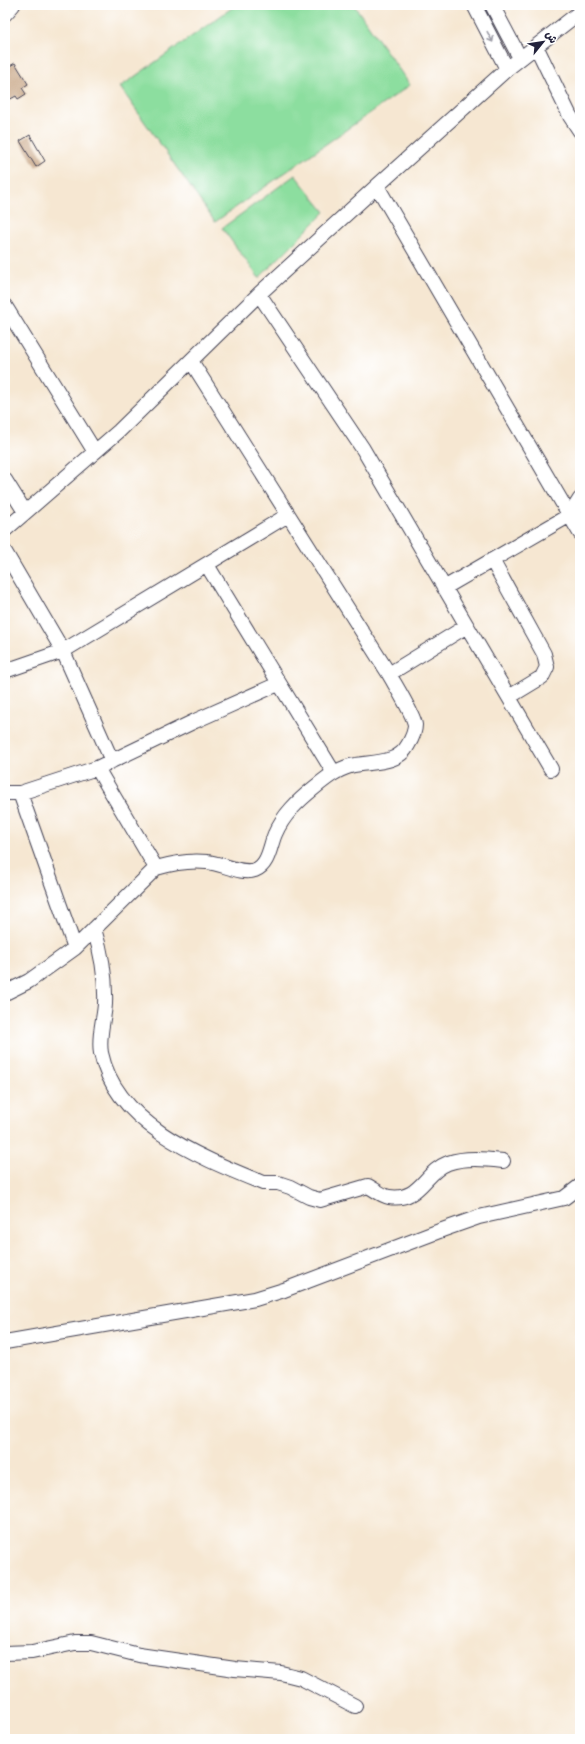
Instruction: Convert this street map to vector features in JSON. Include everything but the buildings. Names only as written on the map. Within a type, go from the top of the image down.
[{"type":"street","points":[[474,5],[507,69]]},
{"type":"street","points":[[492,5],[520,58]]},
{"type":"street","points":[[5,530],[120,431],[259,294],[377,186],[507,69],[580,12]]},
{"type":"street","points":[[536,46],[570,116],[580,131]]},
{"type":"street","points":[[377,186],[580,533]]},
{"type":"street","points":[[259,294],[363,449],[551,769]]},
{"type":"street","points":[[5,306],[94,452]]},
{"type":"street","points":[[5,993],[29,981],[75,948],[156,868],[171,863],[208,862],[246,871],[256,870],[267,858],[275,834],[285,816],[310,792],[334,773],[350,766],[385,761],[403,753],[408,747],[415,725],[389,674],[191,361]]},
{"type":"street","points":[[5,480],[25,512]]},
{"type":"street","points":[[444,588],[570,515],[580,499]]},
{"type":"street","points":[[5,671],[63,651],[288,515]]},
{"type":"street","points":[[5,552],[63,651],[112,761]]},
{"type":"street","points":[[492,560],[544,654],[547,667],[542,677],[509,697]]},
{"type":"street","points":[[207,565],[278,684],[334,773]]},
{"type":"street","points":[[389,674],[467,626]]},
{"type":"street","points":[[5,792],[20,793],[97,768],[195,721],[278,684]]},
{"type":"street","points":[[97,768],[156,868]]},
{"type":"street","points":[[20,793],[75,948]]},
{"type":"street","points":[[94,929],[105,974],[105,1005],[100,1033],[101,1052],[107,1070],[120,1096],[145,1123],[176,1143],[263,1183],[278,1183],[290,1187],[309,1197],[320,1200],[368,1186],[388,1197],[404,1197],[418,1190],[435,1171],[448,1163],[475,1158],[503,1161]]},
{"type":"street","points":[[5,1342],[255,1299],[284,1290],[442,1230],[479,1218],[564,1198],[580,1186]]},
{"type":"street","points":[[5,1653],[32,1652],[75,1643],[91,1643],[139,1655],[281,1673],[301,1678],[355,1706]]},
{"type":"green space","points":[[236,5],[354,5],[410,85],[215,222],[120,87]]},
{"type":"green space","points":[[295,175],[325,212],[259,278],[222,228]]}]
